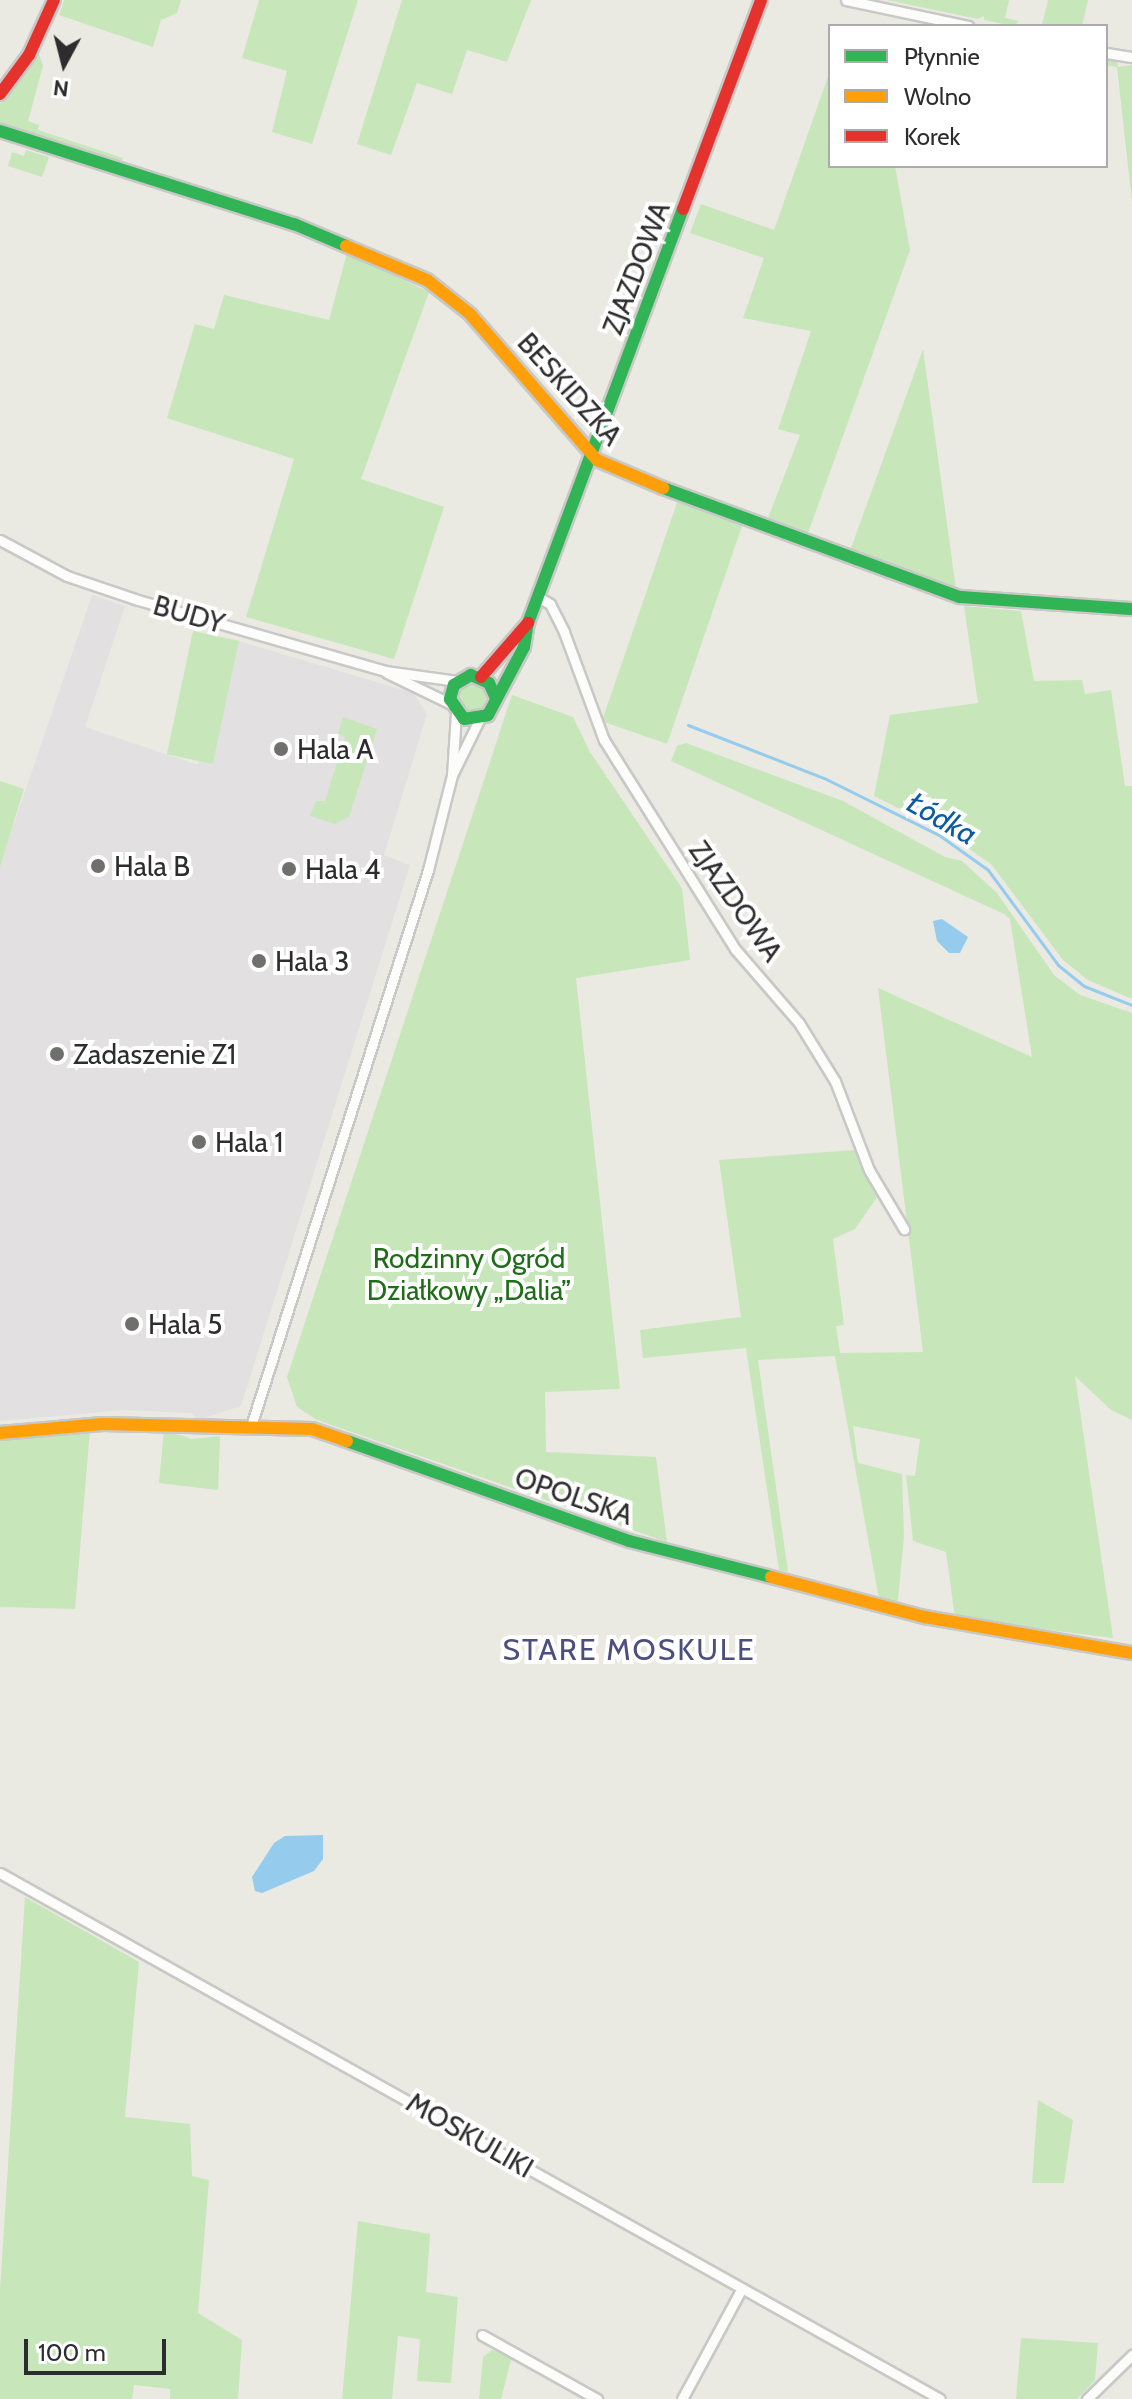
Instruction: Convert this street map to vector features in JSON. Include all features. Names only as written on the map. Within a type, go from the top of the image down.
[{"type":"street","points":[[0,94],[29,55],[54,0]]},
{"type":"street","name":"ZJAZDOWA","points":[[495,696],[524,647],[528,623],[761,0]]},
{"type":"street","points":[[846,0],[959,24]]},
{"type":"street","points":[[1108,53],[1132,57]]},
{"type":"street","name":"BESKIDZKA","points":[[0,131],[280,219],[427,280],[470,314],[592,455],[625,474],[949,594],[1132,609]]},
{"type":"street","name":"BUDY","points":[[0,540],[80,581],[385,671],[457,681]]},
{"type":"street","name":"ZJAZDOWA","points":[[538,597],[550,604],[564,632],[604,740],[735,949],[799,1023],[828,1070],[869,1170],[904,1229]]},
{"type":"street","name":"ZJAZDOWA","points":[[481,677],[528,623]]},
{"type":"street","name":"BUDY","points":[[385,671],[453,709]]},
{"type":"street","points":[[251,1426],[423,886],[452,775],[479,720],[491,711],[495,696],[481,677],[457,681],[453,709],[452,775]]},
{"type":"street","points":[[453,709],[479,720]]},
{"type":"street","name":"OPOLSKA","points":[[0,1433],[80,1424],[312,1429],[629,1541],[925,1617],[1132,1653]]},
{"type":"street","name":"MOSKULIKI","points":[[0,1873],[940,2399]]},
{"type":"street","points":[[682,2399],[742,2288]]},
{"type":"street","points":[[482,2335],[597,2399]]},
{"type":"street","points":[[1087,2399],[1132,2355]]},
{"type":"shaded area","points":[[92,595],[125,606],[85,727],[198,765],[239,641],[413,693],[427,714],[384,855],[410,865],[241,1406],[198,1420],[192,1413],[125,1410],[0,1421],[0,865]]},
{"type":"green space","points":[[64,0],[181,0],[177,13],[161,20],[153,47],[59,15]]},
{"type":"green space","points":[[259,0],[358,0],[312,144],[272,132],[287,71],[242,58]]},
{"type":"green space","points":[[402,0],[531,0],[507,62],[467,50],[452,94],[417,83],[391,155],[357,144]]},
{"type":"green space","points":[[887,0],[1009,0],[1005,18],[1019,21],[1004,24],[984,20],[984,16],[978,19]]},
{"type":"green space","points":[[1048,0],[1088,0],[1082,24],[1042,24]]},
{"type":"green space","points":[[39,54],[43,66],[28,121],[39,125],[38,130],[123,158],[122,161],[0,124],[0,104]]},
{"type":"green space","points":[[1108,58],[1117,58],[1118,67],[1132,65],[1132,202],[1117,67],[1108,65]]},
{"type":"green space","points":[[828,77],[828,168],[895,168],[910,250],[808,533],[768,518],[800,435],[778,429],[811,331],[743,318],[764,258],[690,233],[701,204],[774,230]]},
{"type":"green space","points":[[26,150],[49,157],[42,177],[8,166],[12,152],[24,156]]},
{"type":"green space","points":[[347,253],[429,292],[361,479],[444,507],[394,659],[246,617],[294,459],[167,418],[195,324],[214,329],[224,295],[329,320]]},
{"type":"green space","points":[[923,349],[956,589],[850,551]]},
{"type":"green space","points":[[678,500],[743,522],[667,744],[602,721]]},
{"type":"green space","points":[[964,606],[1021,611],[1034,681],[1082,680],[1085,694],[1111,690],[1125,786],[1132,786],[1132,999],[1088,980],[1063,960],[991,864],[940,829],[874,796],[890,715],[978,703]]},
{"type":"green space","points":[[193,631],[239,641],[213,764],[167,754]]},
{"type":"green space","points":[[472,684],[482,688],[486,698],[482,708],[472,712],[462,708],[458,698],[462,688]]},
{"type":"green space","name":"Rodzinny Ogród Działkowy „Dalia”","points":[[512,695],[573,717],[590,752],[682,888],[690,960],[576,978],[620,1389],[545,1392],[546,1452],[656,1457],[667,1542],[317,1420],[297,1407],[287,1377]]},
{"type":"green space","points":[[343,717],[377,729],[349,817],[335,824],[310,816],[316,801],[325,801],[345,737],[338,734]]},
{"type":"green space","points":[[686,743],[843,801],[945,857],[962,861],[997,893],[1054,975],[1080,995],[1132,1013],[1132,1420],[1111,1410],[1075,1376],[1113,1638],[955,1618],[946,1552],[913,1541],[906,1475],[915,1476],[920,1439],[853,1426],[858,1463],[902,1474],[904,1537],[898,1599],[896,1605],[884,1602],[878,1594],[835,1356],[758,1360],[788,1572],[779,1570],[746,1348],[643,1358],[640,1330],[741,1317],[719,1160],[855,1150],[877,1197],[855,1229],[833,1239],[844,1325],[836,1326],[840,1353],[923,1352],[878,988],[1032,1057],[1010,919],[671,761],[677,746]]},
{"type":"green space","points":[[0,781],[24,789],[0,867]]},
{"type":"green space","points":[[90,1429],[75,1609],[0,1607],[0,1438]]},
{"type":"green space","points":[[164,1430],[192,1439],[220,1436],[218,1490],[159,1483]]},
{"type":"green space","points":[[25,1897],[139,1962],[125,2117],[190,2124],[192,2176],[209,2180],[198,2313],[242,2340],[238,2399],[170,2399],[170,2389],[134,2385],[132,2399],[0,2399],[0,2291]]},
{"type":"green space","points":[[1038,2100],[1073,2120],[1064,2183],[1032,2183]]},
{"type":"green space","points":[[358,2221],[430,2234],[426,2292],[458,2297],[451,2383],[417,2381],[420,2339],[398,2336],[392,2399],[342,2399]]},
{"type":"green space","points":[[1021,2338],[1098,2343],[1095,2380],[1077,2399],[1016,2399]]},
{"type":"green space","points":[[492,2350],[512,2356],[501,2399],[479,2399],[483,2357]]},
{"type":"water","points":[[942,919],[968,937],[960,953],[949,953],[937,941],[933,921]]},
{"type":"water","points":[[323,1835],[323,1859],[314,1871],[262,1893],[255,1891],[252,1877],[274,1843],[285,1836]]},
{"type":"waterway","name":"Łódka","points":[[688,725],[824,778],[939,835],[988,870],[1058,965],[1084,986],[1132,1005]]},
{"type":"traffic: fast","points":[[0,131],[294,224],[346,246]]},
{"type":"traffic: fast","points":[[495,696],[489,683],[471,675],[454,685],[450,699],[464,719],[488,715],[524,647],[528,623],[683,209]]},
{"type":"traffic: fast","points":[[663,488],[960,597],[1132,609]]},
{"type":"traffic: fast","points":[[347,1441],[629,1541],[771,1577]]},
{"type":"traffic: slow","points":[[346,246],[427,280],[470,314],[597,460],[663,488]]},
{"type":"traffic: slow","points":[[0,1433],[103,1424],[312,1429],[347,1441]]},
{"type":"traffic: slow","points":[[771,1577],[925,1617],[1132,1653]]},
{"type":"traffic: jam","points":[[0,94],[29,55],[54,0]]},
{"type":"traffic: jam","points":[[683,209],[761,0]]},
{"type":"traffic: jam","points":[[481,677],[528,623]]},
{"type":"place","name":"Hala A","points":[[281,749]]},
{"type":"place","name":"Hala B","points":[[98,866]]},
{"type":"place","name":"Hala 4","points":[[289,869]]},
{"type":"place","name":"Hala 3","points":[[259,961]]},
{"type":"place","name":"Zadaszenie Z1","points":[[57,1054]]},
{"type":"place","name":"Hala 1","points":[[199,1142]]},
{"type":"place","name":"Hala 5","points":[[132,1324]]},
{"type":"district","name":"STARE MOSKULE","points":[[629,1650]]}]
